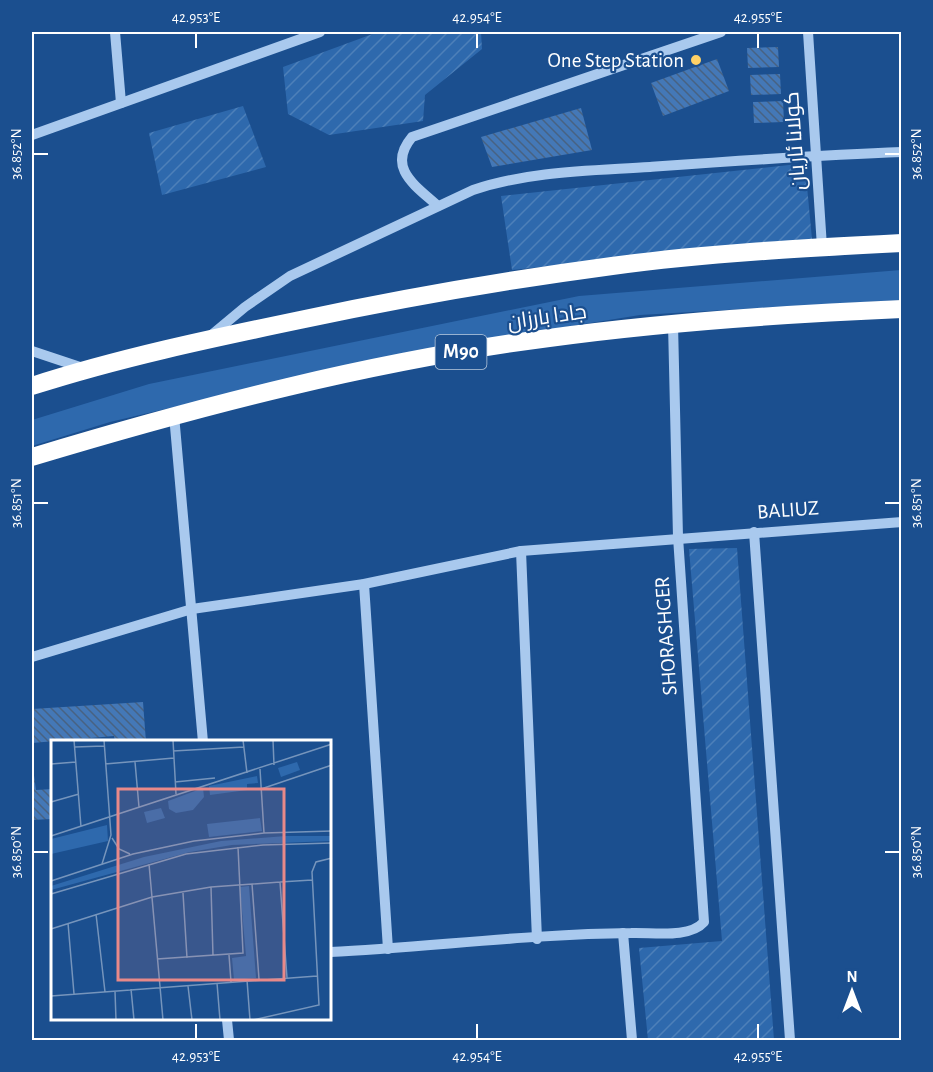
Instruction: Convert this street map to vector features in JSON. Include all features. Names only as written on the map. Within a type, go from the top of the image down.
[{"type":"highway","name":"جادا بارزان","points":[[32,386],[86,369],[206,340],[356,308],[516,279],[615,266],[822,247],[902,243]]},
{"type":"highway","name":"جادا بارزان","points":[[32,457],[174,415],[381,366],[548,338],[673,324],[902,309]]},
{"type":"street","points":[[115,32],[121,103]]},
{"type":"street","points":[[32,135],[320,32]]},
{"type":"street","points":[[438,206],[412,182],[402,165],[401,154],[412,137],[721,32]]},
{"type":"street","name":"كولانا ئاريان","points":[[808,32],[822,247]]},
{"type":"street","points":[[206,340],[245,307],[290,276],[492,183],[532,175],[815,155],[902,152]]},
{"type":"street","name":"SHORASHGER","points":[[623,933],[685,932],[698,929],[704,922],[705,910],[678,537],[673,324]]},
{"type":"street","points":[[32,351],[86,369]]},
{"type":"street","points":[[174,415],[204,740]]},
{"type":"street","name":"BALIUZ","points":[[32,657],[192,609],[364,584],[521,551],[678,537],[902,522]]},
{"type":"street","points":[[754,532],[790,1041]]},
{"type":"street","points":[[521,551],[537,939]]},
{"type":"street","points":[[364,584],[388,949]]},
{"type":"street","points":[[332,952],[623,933],[632,1041]]},
{"type":"street","points":[[227,1021],[229,1041]]},
{"type":"shaded area","points":[[378,32],[481,32],[482,49],[425,95],[423,121],[329,135],[288,114],[283,67]]},
{"type":"shaded area","points":[[243,106],[266,167],[162,195],[149,133]]},
{"type":"shaded area","points":[[798,164],[806,176],[812,239],[512,270],[501,196]]},
{"type":"shaded area","points":[[901,270],[901,300],[640,315],[404,353],[110,422],[32,446],[32,420],[149,384],[579,296]]},
{"type":"shaded area","points":[[737,548],[774,1040],[648,1040],[639,948],[722,941],[689,549]]},
{"type":"building","points":[[778,47],[779,67],[748,68],[747,48]]},
{"type":"building","points":[[717,59],[729,91],[663,116],[651,83]]},
{"type":"building","points":[[780,74],[781,94],[751,95],[750,75]]},
{"type":"building","points":[[783,101],[784,122],[754,123],[753,102]]},
{"type":"building","points":[[581,108],[592,150],[492,167],[481,137]]},
{"type":"building","points":[[143,702],[146,740],[115,740],[114,736],[32,743],[32,709]]},
{"type":"building","points":[[32,761],[36,790],[51,789],[51,819],[32,820]]},
{"type":"place","name":"One Step Station","points":[[696,60]]}]
